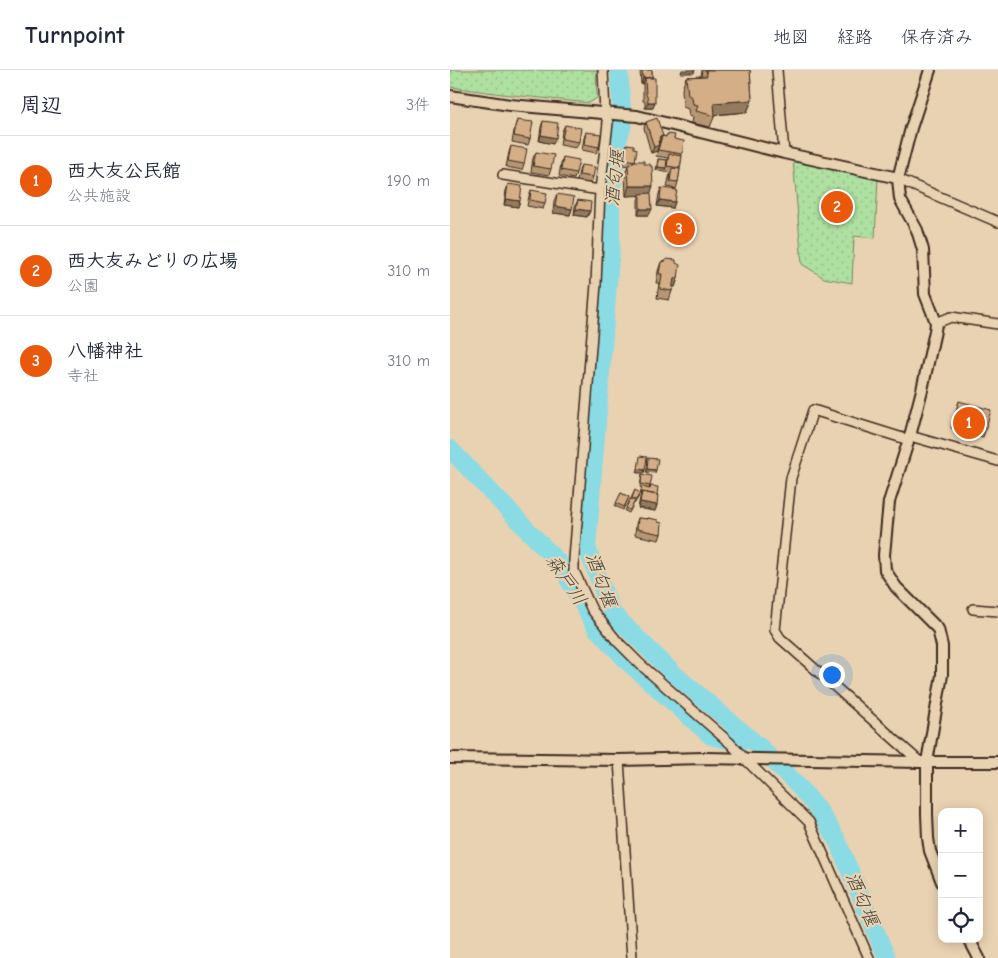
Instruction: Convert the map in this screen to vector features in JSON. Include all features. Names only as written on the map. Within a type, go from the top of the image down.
[{"type":"street","points":[[603,70],[604,113],[608,123],[600,190],[596,284],[574,570],[592,610],[617,641],[730,743],[809,822],[869,958]]},
{"type":"street","points":[[777,70],[784,153]]},
{"type":"street","points":[[930,70],[911,128],[898,179],[900,199],[917,230],[923,250],[925,294],[936,323],[922,390],[889,502],[884,554],[885,570],[896,588],[938,629],[942,646],[942,676],[923,762],[928,838],[930,851],[938,872]]},
{"type":"street","points":[[450,96],[510,105],[637,116],[898,179],[998,222]]},
{"type":"street","points":[[503,175],[600,190]]},
{"type":"street","points":[[936,323],[951,317],[998,324]]},
{"type":"street","points":[[923,762],[780,638],[775,630],[791,478],[813,410],[998,461]]},
{"type":"street","points":[[973,609],[998,611]]},
{"type":"street","points":[[450,758],[619,760],[705,758],[998,762]]},
{"type":"street","points":[[619,760],[632,958]]},
{"type":"street","points":[[971,943],[978,958]]},
{"type":"green space","points":[[450,70],[596,70],[597,98],[589,103],[450,87]]},
{"type":"green space","points":[[793,159],[878,178],[875,238],[854,236],[852,283],[824,278],[802,264]]},
{"type":"building","points":[[642,70],[652,70],[652,77],[643,78]]},
{"type":"building","points":[[706,70],[750,70],[752,100],[714,103],[715,116],[696,111],[698,105],[693,104],[692,97],[688,95],[686,77],[707,76]]},
{"type":"building","points":[[645,78],[655,78],[655,102],[648,102]]},
{"type":"building","points":[[657,118],[663,136],[659,137],[659,145],[654,147],[646,122]]},
{"type":"building","points":[[517,120],[533,122],[530,139],[514,136]]},
{"type":"building","points":[[543,121],[558,123],[556,138],[541,135]]},
{"type":"building","points":[[565,125],[581,128],[579,142],[562,139]]},
{"type":"building","points":[[586,132],[601,134],[599,147],[584,144]]},
{"type":"building","points":[[667,134],[675,135],[674,139],[684,141],[682,154],[658,150],[662,136],[666,137]]},
{"type":"building","points":[[627,144],[634,145],[634,148],[637,149],[635,161],[625,159]]},
{"type":"building","points":[[511,146],[527,149],[524,164],[508,161]]},
{"type":"building","points":[[536,152],[554,155],[551,169],[533,166]]},
{"type":"building","points":[[669,154],[682,156],[680,168],[667,166]]},
{"type":"building","points":[[563,157],[579,160],[576,173],[561,170]]},
{"type":"building","points":[[658,159],[667,160],[666,168],[658,167]]},
{"type":"building","points":[[633,161],[644,161],[644,164],[652,166],[653,186],[629,186],[628,165],[633,163]]},
{"type":"building","points":[[581,165],[595,167],[593,177],[579,175]]},
{"type":"building","points":[[672,168],[680,169],[678,182],[670,181]]},
{"type":"building","points":[[508,184],[522,186],[520,201],[506,199]]},
{"type":"building","points":[[661,188],[677,190],[675,202],[660,200]]},
{"type":"building","points":[[531,190],[547,193],[545,203],[530,200]]},
{"type":"building","points":[[651,193],[652,209],[640,209],[640,194]]},
{"type":"building","points":[[557,194],[574,197],[572,209],[555,206]]},
{"type":"building","points":[[578,200],[591,202],[590,211],[576,209]]},
{"type":"building","points":[[666,259],[676,260],[676,263],[680,265],[678,278],[674,278],[672,291],[660,289],[662,274],[659,274],[661,262],[666,261]]},
{"type":"building","points":[[959,401],[991,410],[986,428],[954,418]]},
{"type":"building","points":[[640,456],[647,457],[645,470],[638,469]]},
{"type":"building","points":[[648,458],[658,459],[656,470],[647,469]]},
{"type":"building","points":[[642,474],[652,476],[650,486],[641,484]]},
{"type":"building","points":[[651,486],[658,487],[657,495],[642,492],[640,494],[642,487],[650,489]]},
{"type":"building","points":[[635,490],[640,493],[636,500],[632,498]]},
{"type":"building","points":[[642,492],[658,495],[657,505],[640,502]]},
{"type":"building","points":[[621,493],[629,497],[624,507],[616,503]]},
{"type":"building","points":[[630,499],[635,501],[630,510],[626,508]]},
{"type":"building","points":[[638,518],[658,520],[658,522],[662,523],[661,534],[637,529]]},
{"type":"waterway","name":"酒匂堰","points":[[619,70],[623,124],[617,144],[611,201],[611,246],[587,548],[612,613],[672,672],[760,747],[818,809],[836,838],[887,958]]},
{"type":"waterway","name":"森戸川","points":[[450,449],[559,563],[597,629],[629,663],[711,736],[740,743]]},
{"type":"place","name":"西大友みどりの広場","points":[[837,207]]},
{"type":"place","name":"八幡神社","points":[[679,229]]},
{"type":"place","name":"西大友公民館","points":[[969,423]]}]
